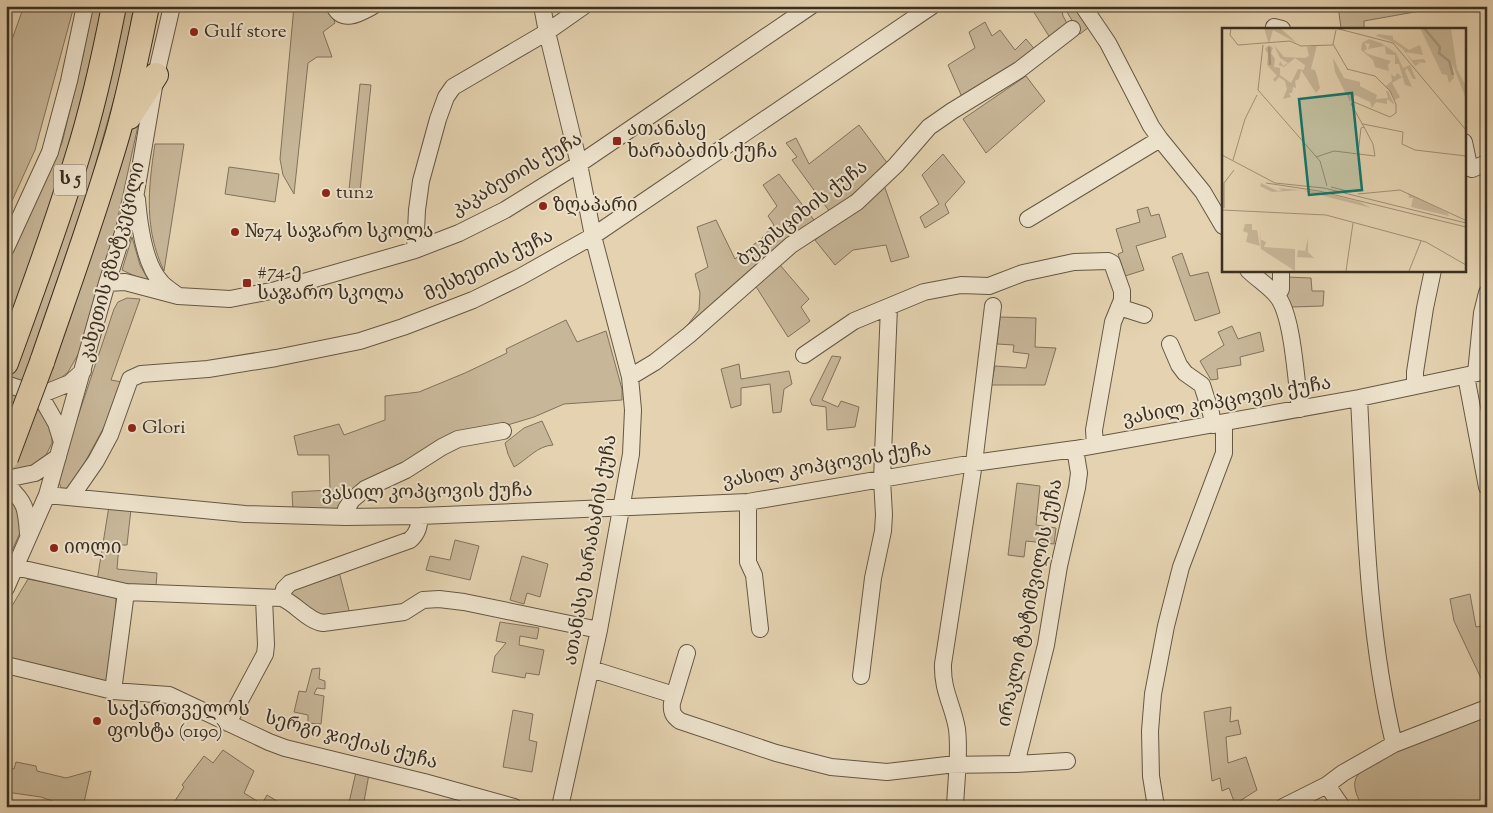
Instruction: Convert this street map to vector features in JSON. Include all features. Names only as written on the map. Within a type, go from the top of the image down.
[{"type":"highway","name":"ს 5","points":[[9,357],[78,157],[99,76],[114,6]]},
{"type":"highway","name":"კახეთის გზატკეცილი","points":[[6,458],[85,238],[118,133],[131,82],[146,6]]},
{"type":"highway","points":[[118,133],[156,75]]},
{"type":"street","points":[[6,248],[50,152],[69,81],[85,6]]},
{"type":"street","name":"კახეთის გზატკეცილი","points":[[6,588],[47,496],[107,283],[136,192],[156,75],[172,6]]},
{"type":"street","points":[[334,6],[340,14],[350,17],[373,6]]},
{"type":"street","name":"ათანასე ხარაბაძის ქუჩა","points":[[542,6],[579,164],[592,236],[630,377],[633,410],[631,454],[599,630],[560,807]]},
{"type":"street","points":[[415,250],[421,181],[446,97],[453,87],[547,32],[584,6]]},
{"type":"street","name":"კაკაბეთის ქუჩა","points":[[107,283],[125,282],[178,296],[230,299],[276,290],[415,250],[459,233],[484,222],[579,164],[811,6]]},
{"type":"street","name":"მესხეთის ქუჩა","points":[[71,497],[96,461],[110,435],[130,379],[140,374],[208,369],[276,358],[360,341],[473,300],[520,277],[592,236],[932,6]]},
{"type":"street","points":[[1087,8],[1160,139],[1203,192],[1222,224]]},
{"type":"street","name":"ბუკისციხის ქუჩა","points":[[630,377],[655,362],[689,335],[791,245],[857,202],[896,165],[929,127],[1019,70],[1072,29]]},
{"type":"street","points":[[1028,219],[1160,139]]},
{"type":"street","points":[[1466,152],[1471,168]]},
{"type":"street","points":[[136,192],[139,221],[154,272],[161,282],[178,296]]},
{"type":"street","points":[[804,355],[854,321],[924,292],[955,286],[989,286],[1023,273],[1074,262],[1103,260],[1112,263],[1122,292],[1122,300],[1113,322],[1094,430],[1095,445]]},
{"type":"street","points":[[1249,271],[1277,296],[1289,322],[1300,409]]},
{"type":"street","points":[[1277,296],[1281,289],[1281,271]]},
{"type":"street","points":[[1416,386],[1415,372],[1433,271]]},
{"type":"street","points":[[1487,293],[1482,313],[1476,373],[1487,487]]},
{"type":"street","points":[[955,807],[958,742],[956,728],[942,679],[943,664],[974,463],[993,306]]},
{"type":"street","points":[[1119,307],[1144,315]]},
{"type":"street","points":[[861,676],[874,578],[883,531],[882,479],[889,308]]},
{"type":"street","points":[[1156,807],[1150,776],[1150,731],[1153,694],[1166,626],[1181,566],[1224,453],[1218,424],[1211,413],[1202,385],[1185,373],[1179,365],[1170,344]]},
{"type":"street","name":"კახეთის გზატკეცილი","points":[[40,395],[70,383],[83,371]]},
{"type":"street","name":"ვასილ კოპცოვის ქუჩა","points":[[47,496],[244,514],[345,517],[420,516],[748,502],[1218,424],[1359,398],[1476,373]]},
{"type":"street","points":[[6,384],[40,395],[56,423],[60,450],[35,474],[6,479]]},
{"type":"street","points":[[1359,398],[1367,570],[1371,613],[1384,700],[1394,744]]},
{"type":"street","points":[[345,517],[346,508],[365,489],[406,470],[442,447],[458,439],[503,431]]},
{"type":"street","name":"ირაკლი ტატიშვილის ქუჩა","points":[[1016,764],[1046,645],[1059,566],[1077,488],[1079,473],[1075,449]]},
{"type":"street","name":"კახეთის გზატკეცილი","points":[[6,484],[24,504],[28,535]]},
{"type":"street","points":[[748,502],[748,562],[754,574],[760,629]]},
{"type":"street","points":[[282,598],[284,590],[290,583],[410,540],[416,535],[419,528],[420,516]]},
{"type":"street","points":[[15,567],[126,592],[282,598],[291,602],[317,622],[323,623],[404,612],[423,600],[438,599],[464,602],[599,630]]},
{"type":"street","points":[[113,691],[126,592]]},
{"type":"street","points":[[228,723],[265,654],[264,598]]},
{"type":"street","points":[[687,653],[674,695],[671,711],[674,716],[680,721],[819,765],[887,772],[947,765],[1067,762]]},
{"type":"street","name":"სერგი ჯიქიას ქუჩა","points":[[6,665],[113,691],[169,695],[285,748],[424,782],[514,807]]},
{"type":"street","points":[[591,669],[674,695]]},
{"type":"street","points":[[1283,807],[1327,786],[1343,773],[1394,744],[1487,708]]},
{"type":"street","points":[[1327,786],[1342,807]]},
{"type":"shaded area","points":[[24,6],[74,6],[35,150],[6,214],[6,56]]},
{"type":"shaded area","points":[[92,6],[103,6],[70,150],[30,268],[6,327],[6,265],[62,143],[83,56]]},
{"type":"shaded area","points":[[126,6],[134,6],[122,70],[90,184],[31,357],[53,364],[133,126],[139,121],[113,240],[80,351],[68,372],[55,383],[39,386],[6,377],[6,352],[22,353],[80,188],[103,108]]},
{"type":"shaded area","points":[[294,6],[330,6],[335,23],[323,32],[332,57],[317,57],[308,63],[294,194],[283,175],[280,159]]},
{"type":"shaded area","points":[[1030,6],[1061,6],[1063,16],[1069,27],[1052,41]]},
{"type":"shaded area","points":[[1066,6],[1075,6],[1089,27],[1080,34],[1067,12]]},
{"type":"shaded area","points":[[1338,6],[1419,6],[1420,11],[1364,21],[1364,28],[1341,28]]},
{"type":"shaded area","points":[[985,22],[992,36],[1000,30],[1015,50],[1026,39],[1037,52],[962,97],[948,65],[975,48],[969,32]]},
{"type":"shaded area","points":[[1026,76],[1045,101],[986,153],[963,119]]},
{"type":"shaded area","points":[[360,84],[371,85],[360,191],[349,190]]},
{"type":"shaded area","points":[[859,125],[888,164],[830,212],[792,160],[797,157],[786,143],[796,138],[809,164]]},
{"type":"shaded area","points":[[155,144],[184,144],[164,271],[153,240],[149,209]]},
{"type":"shaded area","points":[[943,154],[965,182],[945,204],[949,213],[925,228],[920,217],[939,204],[922,175]]},
{"type":"shaded area","points":[[229,167],[279,174],[275,202],[225,194]]},
{"type":"shaded area","points":[[779,174],[817,224],[680,335],[699,310],[700,293],[695,274],[708,267],[697,227],[716,220],[735,259],[761,239],[774,225],[768,216],[777,206],[763,185]]},
{"type":"shaded area","points":[[884,185],[909,257],[891,262],[886,245],[853,250],[835,265],[815,240]]},
{"type":"shaded area","points":[[1148,207],[1151,216],[1159,214],[1166,237],[1136,246],[1144,270],[1125,276],[1118,254],[1123,252],[1116,229],[1140,222],[1137,210]]},
{"type":"shaded area","points":[[132,237],[140,265],[150,283],[122,270]]},
{"type":"shaded area","points":[[1182,253],[1190,276],[1208,272],[1220,313],[1195,321],[1172,257]]},
{"type":"shaded area","points":[[780,265],[809,299],[801,307],[810,321],[788,337],[755,285]]},
{"type":"shaded area","points":[[1286,277],[1311,278],[1312,291],[1324,291],[1323,306],[1291,307],[1285,293]]},
{"type":"shaded area","points":[[127,298],[140,299],[111,380],[122,382],[104,427],[72,486],[67,489],[61,488],[59,473],[114,309],[118,302]]},
{"type":"shaded area","points":[[1000,317],[1036,318],[1035,347],[1056,348],[1045,385],[991,385],[995,366],[1026,368],[1029,354],[1013,352],[1014,345],[997,344]]},
{"type":"shaded area","points":[[566,320],[577,342],[606,331],[622,389],[622,400],[564,404],[534,417],[501,427],[447,438],[341,508],[331,512],[293,510],[292,492],[330,490],[329,455],[298,455],[294,436],[339,424],[344,435],[385,420],[385,396],[419,392],[465,373],[507,353],[506,349]]},
{"type":"shaded area","points":[[1232,326],[1238,339],[1260,332],[1264,351],[1240,357],[1241,365],[1217,369],[1218,379],[1211,380],[1200,361],[1224,345],[1218,332]]},
{"type":"shaded area","points":[[832,356],[841,357],[822,400],[838,407],[841,401],[859,407],[855,427],[827,430],[826,407],[812,405],[810,400]]},
{"type":"shaded area","points":[[739,364],[741,379],[789,371],[792,384],[784,389],[781,412],[773,413],[770,384],[741,388],[741,405],[731,408],[721,369]]},
{"type":"shaded area","points":[[6,390],[32,400],[52,427],[52,443],[46,455],[36,466],[6,472]]},
{"type":"shaded area","points":[[542,421],[553,445],[537,450],[514,467],[505,443],[524,428]]},
{"type":"shaded area","points":[[1017,483],[1040,486],[1036,525],[1056,528],[1054,544],[1026,541],[1024,557],[1008,555]]},
{"type":"shaded area","points":[[6,491],[11,493],[23,526],[6,564]]},
{"type":"shaded area","points":[[109,506],[131,509],[127,545],[119,545],[117,569],[157,573],[156,587],[97,581]]},
{"type":"shaded area","points":[[455,540],[479,546],[470,580],[426,570],[430,556],[450,560]]},
{"type":"shaded area","points":[[522,556],[548,564],[540,597],[527,593],[524,604],[510,600]]},
{"type":"shaded area","points":[[338,568],[351,618],[319,621],[290,592]]},
{"type":"shaded area","points":[[28,579],[116,596],[116,625],[107,684],[6,660],[6,616]]},
{"type":"shaded area","points":[[1470,594],[1476,627],[1487,625],[1487,691],[1454,621],[1450,599]]},
{"type":"shaded area","points":[[500,622],[539,628],[537,639],[520,636],[519,645],[544,650],[539,675],[526,673],[525,678],[492,672],[495,656],[506,643],[496,641]]},
{"type":"shaded area","points":[[320,668],[319,679],[325,681],[325,689],[317,688],[314,694],[324,696],[321,724],[308,723],[308,715],[294,712],[299,691],[306,692],[312,669]]},
{"type":"shaded area","points":[[1231,707],[1230,722],[1238,720],[1241,734],[1226,737],[1228,763],[1246,757],[1257,790],[1235,804],[1229,788],[1222,791],[1220,778],[1212,781],[1204,712]]},
{"type":"shaded area","points":[[513,710],[533,714],[529,740],[537,742],[532,772],[503,767]]},
{"type":"shaded area","points":[[1487,714],[1487,807],[1363,807],[1355,789],[1355,782],[1364,768],[1395,749]]},
{"type":"shaded area","points":[[223,750],[254,771],[244,793],[262,804],[267,795],[287,807],[171,807],[184,787],[182,785],[204,756],[213,763]]},
{"type":"shaded area","points":[[16,762],[36,766],[37,771],[66,778],[91,771],[83,807],[69,807],[41,797],[6,792],[6,767],[14,769]]},
{"type":"shaded area","points":[[356,772],[369,774],[363,807],[348,807]]},
{"type":"place","name":"Gulf store","points":[[194,32]]},
{"type":"place","name":"ათანასე ხარაბაძის ქუჩა","points":[[617,141]]},
{"type":"place","name":"tun2","points":[[326,193]]},
{"type":"place","name":"ზღაპარი","points":[[543,206]]},
{"type":"place","name":"№74 საჯარო სკოლა","points":[[235,232]]},
{"type":"place","name":"#74-ე საჯარო სკოლა","points":[[247,283]]},
{"type":"place","name":"Glori","points":[[132,428]]},
{"type":"place","name":"იოლი","points":[[54,548]]},
{"type":"place","name":"საქართველოს ფოსტა (0190)","points":[[97,721]]}]
